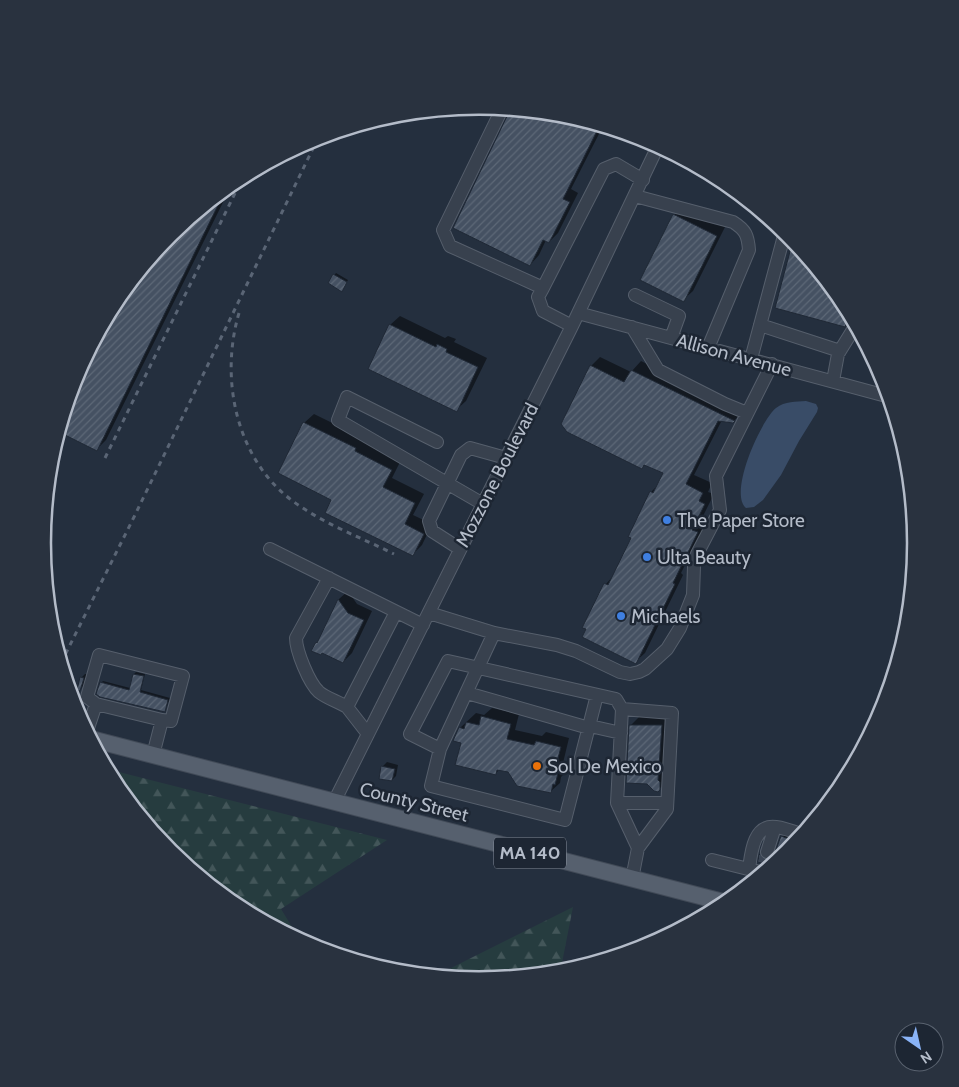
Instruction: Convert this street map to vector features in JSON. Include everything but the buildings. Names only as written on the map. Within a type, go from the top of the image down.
[{"type":"main road","name":"County Street","points":[[100,741],[716,900]]},
{"type":"street","points":[[499,116],[442,230],[450,246],[543,288]]},
{"type":"street","name":"Mozzone Boulevard","points":[[334,802],[572,326],[636,196],[655,153]]},
{"type":"street","points":[[572,326],[543,312],[538,297],[604,169],[616,164],[643,180]]},
{"type":"street","points":[[636,196],[733,222],[742,227],[748,236],[749,250],[708,348]]},
{"type":"street","points":[[751,359],[782,241]]},
{"type":"street","points":[[635,295],[679,316],[671,338]]},
{"type":"street","name":"Allison Avenue","points":[[578,313],[881,394]]},
{"type":"street","points":[[760,326],[840,351]]},
{"type":"street","points":[[632,327],[658,370],[747,413]]},
{"type":"street","points":[[833,381],[838,354],[852,332]]},
{"type":"street","points":[[429,613],[494,634],[557,645],[576,651],[620,672],[639,672],[656,660],[667,649],[680,628],[693,595],[694,566],[697,554],[720,510],[716,476],[772,364]]},
{"type":"street","points":[[437,442],[347,397],[338,420],[483,504]]},
{"type":"street","points":[[460,549],[432,530],[429,521],[446,483],[461,455],[470,448],[506,458]]},
{"type":"street","points":[[270,549],[423,625]]},
{"type":"street","points":[[330,578],[296,638],[296,647],[311,680],[319,692],[347,707],[368,734]]},
{"type":"street","points":[[347,707],[396,612]]},
{"type":"street","points":[[494,634],[440,749],[431,786],[565,820],[597,695]]},
{"type":"street","points":[[99,655],[183,676],[171,722],[96,704],[87,697],[99,655]]},
{"type":"street","points":[[440,749],[410,734],[448,661],[616,699],[622,709],[617,802],[638,848]]},
{"type":"street","points":[[467,693],[589,727],[621,733]]},
{"type":"street","points":[[90,722],[96,704]]},
{"type":"street","points":[[622,709],[672,713],[667,809],[638,848],[632,879]]},
{"type":"street","points":[[153,755],[162,720]]},
{"type":"street","points":[[617,802],[667,803]]},
{"type":"street","points":[[761,866],[752,845],[756,837],[770,828],[776,827],[795,832]]},
{"type":"street","points":[[761,866],[776,827]]},
{"type":"street","points":[[712,860],[761,866]]},
{"type":"green space","points":[[117,772],[387,840],[281,909],[294,930],[242,900],[197,865],[158,826]]},
{"type":"green space","points":[[573,907],[562,964],[508,971],[446,970]]},
{"type":"water","points":[[806,401],[816,404],[817,412],[781,475],[763,500],[754,507],[746,508],[742,500],[741,488],[749,457],[762,427],[779,406],[791,402]]},
{"type":"tunnel","points":[[764,863],[767,852]]},
{"type":"railway","points":[[66,653],[312,150]]},
{"type":"railway","points":[[105,458],[236,192]]},
{"type":"railway","points":[[239,313],[233,338],[231,363],[232,389],[237,414],[245,438],[256,461],[271,481],[302,508],[394,554]]},
{"type":"place","name":"The Paper Store","points":[[667,520]]},
{"type":"place","name":"Ulta Beauty","points":[[647,557]]},
{"type":"place","name":"Michaels","points":[[621,616]]},
{"type":"place","name":"Sol De Mexico","points":[[537,766]]}]
